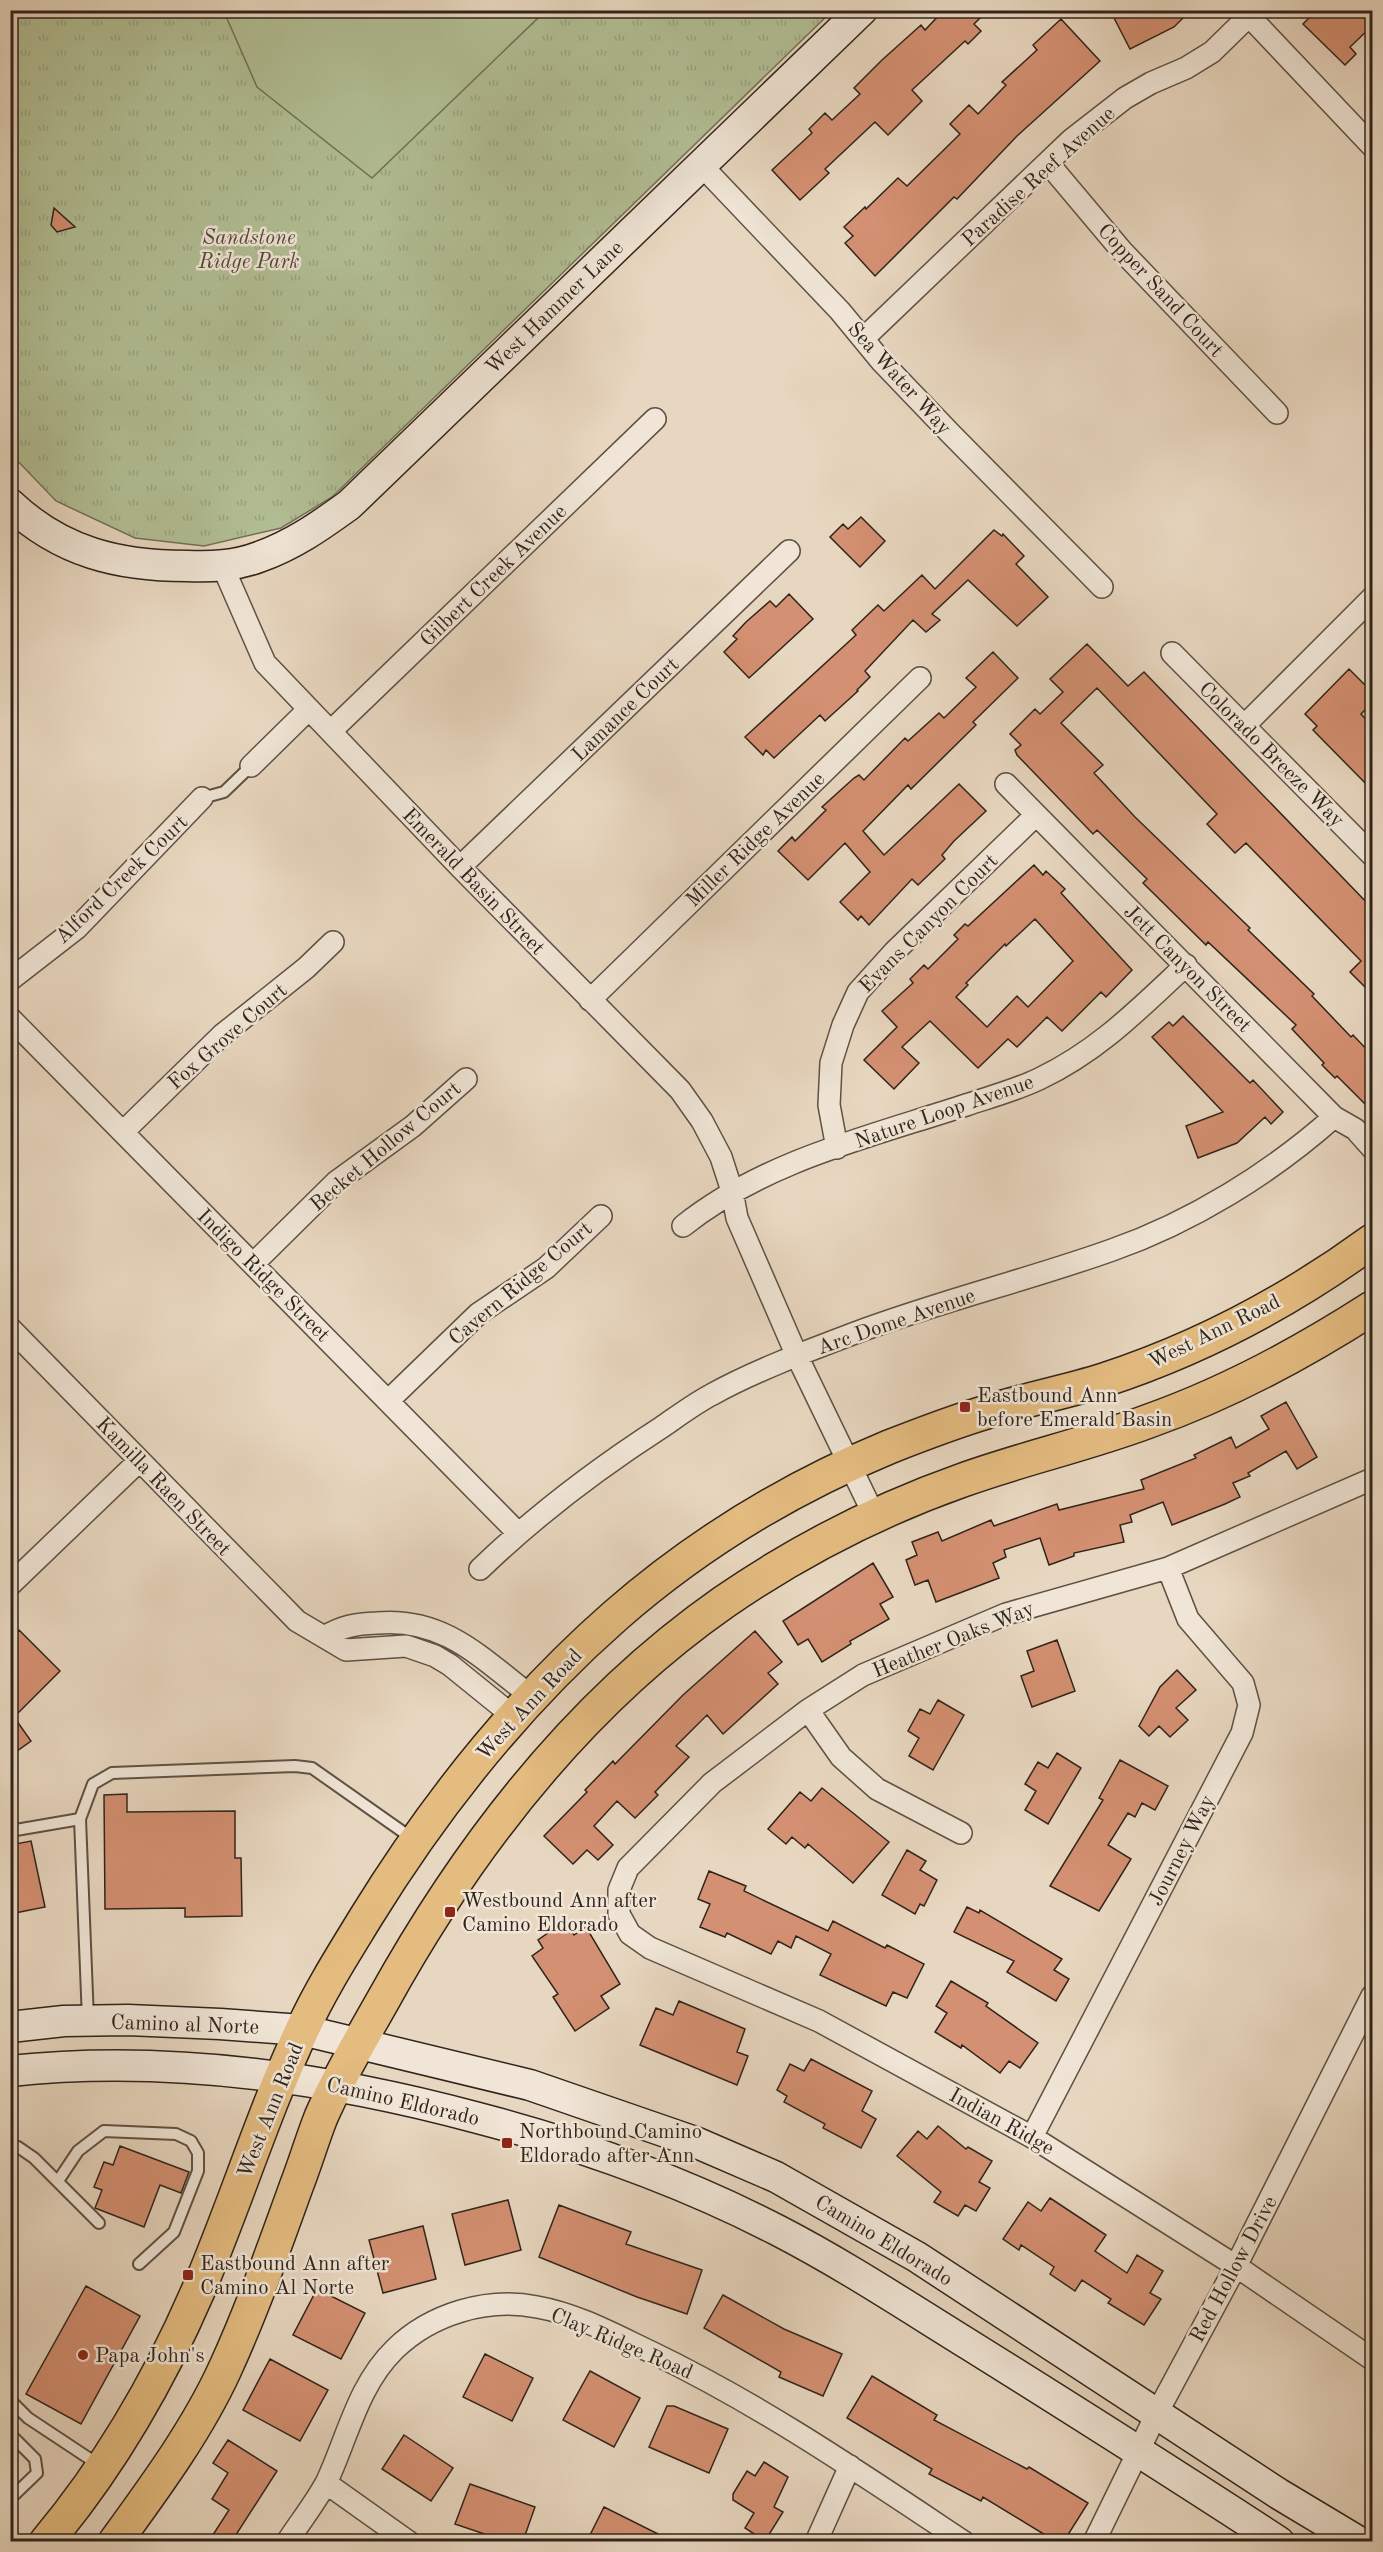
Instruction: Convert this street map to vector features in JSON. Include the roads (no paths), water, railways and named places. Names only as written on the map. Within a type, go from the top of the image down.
[{"type":"main road","name":"West Hammer Lane","points":[[10,504],[50,535],[83,551],[119,561],[154,566],[223,567],[258,558],[310,534],[349,505],[862,10]]},
{"type":"main road","name":"West Ann Road","points":[[46,2541],[102,2467],[147,2396],[198,2290],[302,2030],[355,1935],[416,1841],[474,1762],[522,1706],[617,1614],[746,1520],[849,1465],[964,1419],[1101,1381],[1173,1354],[1250,1318],[1327,1272],[1372,1241]]},
{"type":"main road","points":[[116,2541],[163,2475],[223,2375],[249,2315],[321,2117],[359,2042],[408,1955],[492,1830],[540,1771],[591,1715],[650,1660],[723,1603],[809,1549],[874,1515],[962,1480],[1113,1434],[1193,1404],[1305,1349],[1372,1308]]},
{"type":"main road","name":"Camino al Norte","points":[[10,2027],[88,2021],[220,2024],[302,2030],[359,2042]]},
{"type":"main road","name":"Camino Eldorado","points":[[359,2042],[530,2085],[694,2142],[777,2177],[917,2257],[1279,2494],[1359,2541]]},
{"type":"main road","name":"Camino al Norte","points":[[10,2071],[65,2066],[146,2065],[282,2076]]},
{"type":"main road","name":"Camino Eldorado","points":[[282,2076],[430,2105],[579,2147],[643,2170],[720,2202],[840,2265],[1279,2541]]},
{"type":"street","points":[[1252,13],[1372,146]]},
{"type":"street","name":"Paradise Reef Avenue","points":[[863,339],[1071,140],[1125,98],[1151,83],[1186,68],[1212,52],[1252,13]]},
{"type":"street","name":"Copper Sand Court","points":[[1048,163],[1137,267],[1277,413]]},
{"type":"street","name":"Sea Water Way","points":[[702,166],[840,311],[950,434],[1102,587]]},
{"type":"street","name":"Gilbert Creek Avenue","points":[[331,731],[655,419]]},
{"type":"street","name":"Lamance Court","points":[[460,867],[789,551]]},
{"type":"street","name":"Emerald Basin Street","points":[[223,567],[265,663],[460,867],[680,1090],[702,1121],[721,1157],[732,1191],[737,1218],[797,1356],[874,1515]]},
{"type":"street","points":[[1244,726],[1372,598]]},
{"type":"street","name":"Colorado Breeze Way","points":[[1172,652],[1372,855]]},
{"type":"street","name":"Miller Ridge Avenue","points":[[590,1000],[920,678]]},
{"type":"street","points":[[251,766],[309,709]]},
{"type":"street","name":"Jett Canyon Street","points":[[1006,784],[1334,1117],[1354,1130],[1372,1148]]},
{"type":"street","name":"Alford Creek Court","points":[[10,980],[77,928],[202,798]]},
{"type":"street","name":"Evans Canyon Court","points":[[837,1148],[829,1105],[831,1063],[843,1025],[858,992],[894,952],[1036,815]]},
{"type":"street","name":"Fox Grove Court","points":[[123,1132],[222,1035],[306,969],[333,942]]},
{"type":"street","name":"Nature Loop Avenue","points":[[682,1226],[732,1191],[783,1166],[1036,1081],[1080,1058],[1132,1016],[1186,965]]},
{"type":"street","name":"Indigo Ridge Street","points":[[10,1018],[518,1533]]},
{"type":"street","name":"Becket Hollow Court","points":[[253,1264],[336,1182],[414,1126],[466,1079]]},
{"type":"street","name":"Arc Dome Avenue","points":[[480,1569],[518,1533],[612,1459],[711,1394],[857,1332],[1114,1250],[1217,1201],[1261,1175],[1304,1144],[1334,1117]]},
{"type":"street","name":"Cavern Ridge Court","points":[[388,1401],[478,1314],[546,1268],[601,1216]]},
{"type":"street","name":"Kamilla Raen Street","points":[[10,1328],[297,1621],[324,1636],[342,1626],[372,1636],[398,1622],[430,1627],[477,1654],[522,1706]]},
{"type":"street","points":[[10,1585],[139,1461]]},
{"type":"street","name":"Heather Oaks Way","points":[[619,1914],[619,1890],[628,1868],[712,1783],[808,1710],[863,1675],[1006,1614],[1168,1568],[1372,1479]]},
{"type":"street","name":"Journey Way","points":[[1032,2137],[1242,1733],[1249,1705],[1242,1683],[1188,1619],[1168,1568]]},
{"type":"street","points":[[808,1710],[841,1757],[877,1789],[961,1833]]},
{"type":"street","name":"Indian Ridge","points":[[619,1914],[630,1935],[650,1948],[819,2021],[1032,2137],[1236,2266],[1372,2359]]},
{"type":"street","name":"Red Hollow Drive","points":[[1094,2541],[1157,2413],[1236,2266],[1372,1996]]},
{"type":"street","name":"Clay Ridge Road","points":[[287,2541],[326,2482],[364,2390],[395,2350],[408,2338],[447,2315],[477,2307],[504,2304],[536,2307],[566,2315],[619,2337],[704,2378],[850,2466],[964,2541]]},
{"type":"street","points":[[816,2541],[850,2466]]},
{"type":"street","points":[[326,2482],[409,2541]]},
{"type":"lane","points":[[202,798],[224,792],[251,766]]},
{"type":"lane","points":[[88,2021],[80,1819],[93,1784],[112,1773],[296,1766],[312,1768],[416,1841]]},
{"type":"lane","points":[[10,1831],[80,1819]]},
{"type":"lane","points":[[58,2181],[78,2151],[104,2131],[176,2134],[191,2141],[198,2152],[198,2171],[174,2232],[139,2264]]},
{"type":"lane","points":[[18,2147],[34,2158],[99,2223]]},
{"type":"lane","points":[[10,2400],[28,2418],[102,2467]]},
{"type":"lane","points":[[10,2434],[35,2459],[37,2473],[10,2499]]},
{"type":"place","name":"Eastbound Ann before Emerald Basin","points":[[965,1407]]},
{"type":"place","name":"Westbound Ann after Camino Eldorado","points":[[450,1912]]},
{"type":"place","name":"Northbound Camino Eldorado after Ann","points":[[507,2143]]},
{"type":"place","name":"Eastbound Ann after Camino Al Norte","points":[[188,2275]]},
{"type":"place","name":"Papa John's","points":[[83,2355]]},
{"type":"park label","name":"Sandstone Ridge Park","points":[[249,249]]}]
